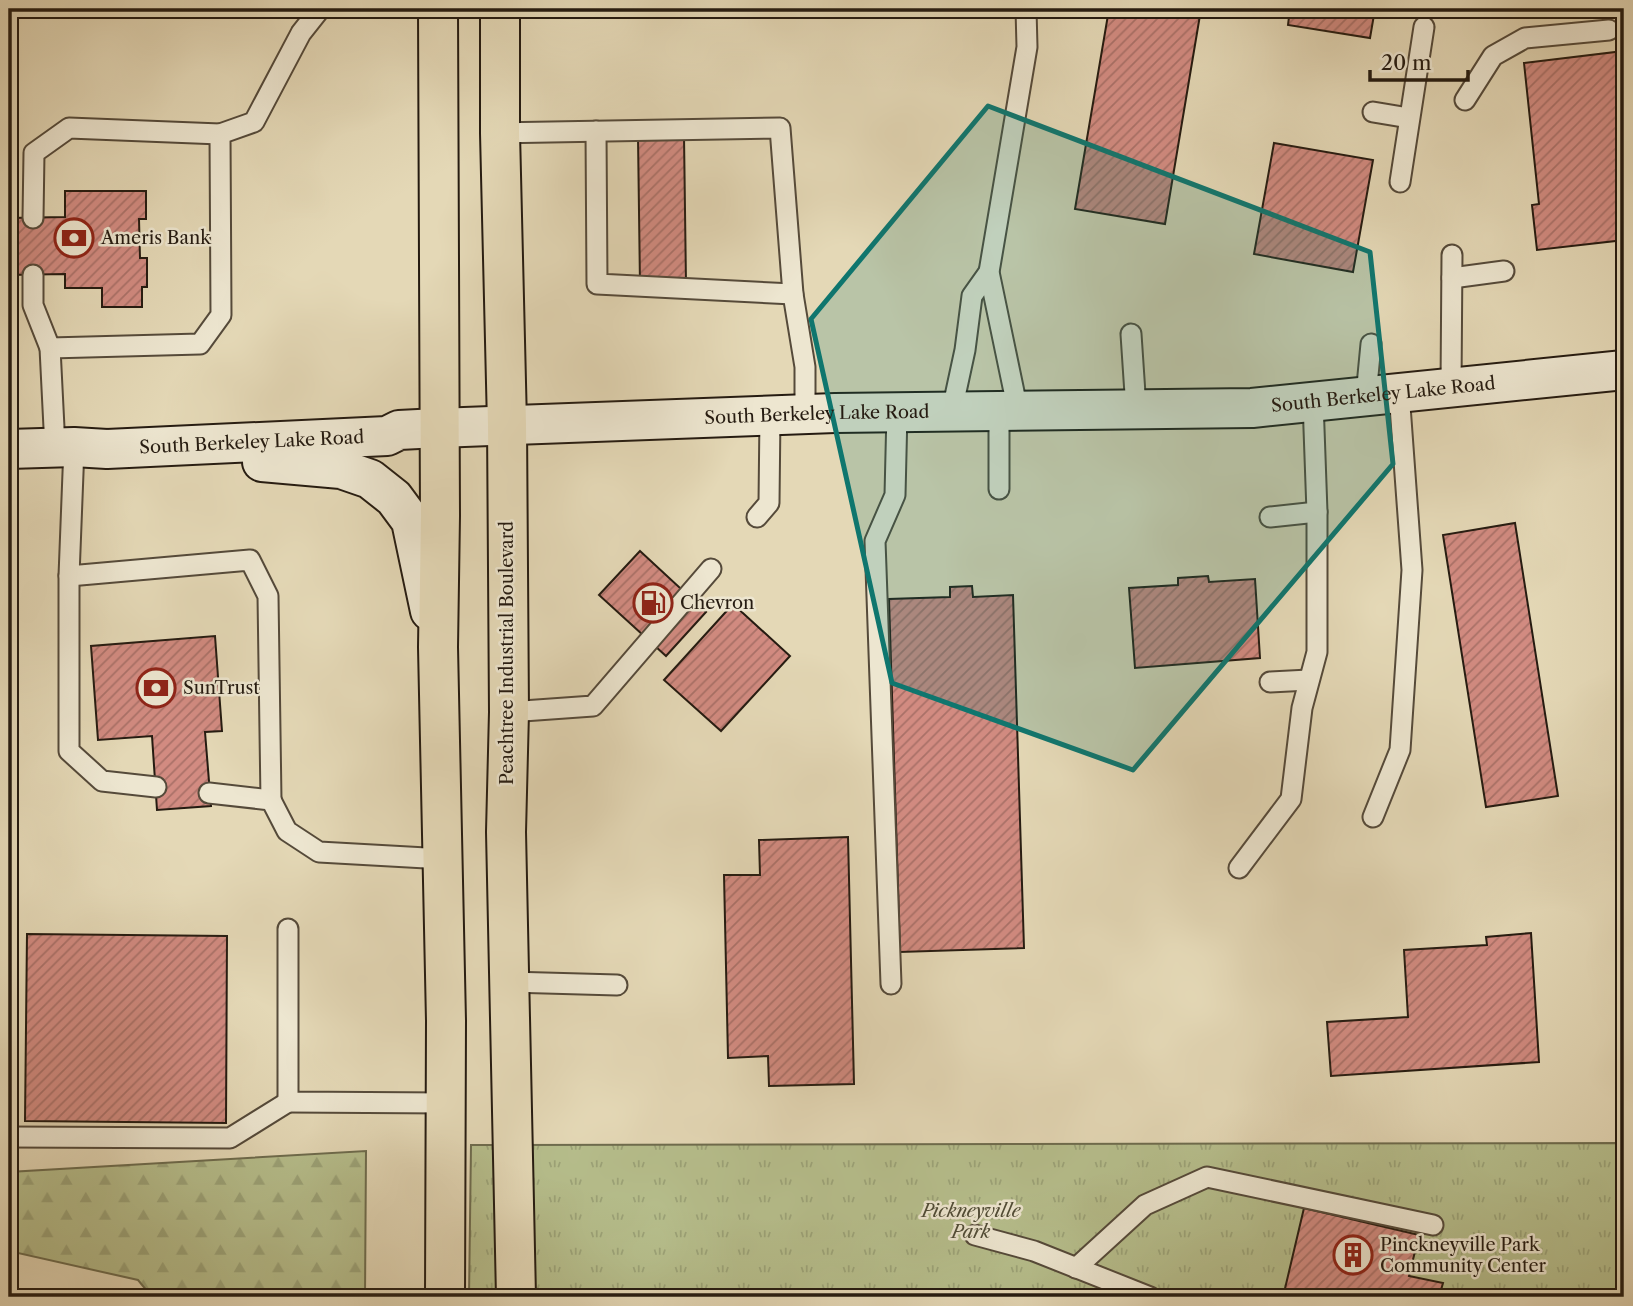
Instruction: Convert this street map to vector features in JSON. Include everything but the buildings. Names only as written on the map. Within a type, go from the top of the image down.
[{"type":"highway","points":[[438,9],[438,647],[444,859],[445,1297]]},
{"type":"highway","name":"Peachtree Industrial Boulevard","points":[[500,9],[507,424],[509,712],[506,832],[516,1297]]},
{"type":"street","name":"South Berkeley Lake Road","points":[[9,449],[387,436],[399,430],[507,424],[897,412],[1252,408],[1624,370]]},
{"type":"street","points":[[79,448],[341,469],[370,479],[394,498],[411,521],[438,647]]},
{"type":"lane","points":[[33,218],[34,153],[69,128],[220,134],[254,122],[301,33],[320,9]]},
{"type":"lane","points":[[999,489],[1009,411],[989,272],[1027,47],[1026,9]]},
{"type":"lane","points":[[1400,181],[1424,27]]},
{"type":"lane","points":[[1465,100],[1493,56],[1525,38],[1609,30]]},
{"type":"lane","points":[[1373,112],[1409,118]]},
{"type":"lane","points":[[500,133],[780,128],[793,294],[805,367],[788,415],[769,503],[757,517]]},
{"type":"lane","points":[[596,131],[597,284],[793,294]]},
{"type":"lane","points":[[50,348],[200,344],[220,315],[220,134]]},
{"type":"lane","points":[[1451,386],[1452,255]]},
{"type":"lane","points":[[1452,278],[1504,271]]},
{"type":"lane","points":[[944,412],[954,401],[965,350],[972,296],[989,272]]},
{"type":"lane","points":[[33,275],[33,305],[50,348],[79,448],[69,576],[69,751],[102,781],[156,787]]},
{"type":"lane","points":[[1132,334],[1136,409]]},
{"type":"lane","points":[[1371,344],[1383,394],[1412,570],[1400,750],[1373,817]]},
{"type":"lane","points":[[1239,869],[1291,799],[1302,708],[1317,652],[1317,512],[1313,401]]},
{"type":"lane","points":[[891,985],[874,541],[895,495],[897,412]]},
{"type":"lane","points":[[1270,517],[1317,512]]},
{"type":"lane","points":[[69,576],[250,560],[268,596],[271,800],[287,831],[319,852],[444,859]]},
{"type":"lane","points":[[509,712],[593,706],[711,569]]},
{"type":"lane","points":[[1270,682],[1309,680]]},
{"type":"lane","points":[[209,793],[271,800]]},
{"type":"lane","points":[[288,929],[288,1102]]},
{"type":"lane","points":[[509,982],[617,985]]},
{"type":"lane","points":[[9,1138],[230,1138],[288,1102],[446,1103]]},
{"type":"lane","points":[[1076,1268],[1145,1205],[1208,1177],[1433,1225]]},
{"type":"lane","points":[[975,1235],[1034,1251],[1150,1297]]},
{"type":"highlighted area","points":[[988,106],[1370,252],[1393,464],[1133,770],[892,683],[811,319]]},
{"type":"green space","name":"Pickneyville Park","points":[[1624,1143],[1624,1297],[469,1297],[471,1145]]},
{"type":"green space","points":[[366,1151],[365,1297],[152,1297],[138,1280],[9,1251],[9,1172]]},
{"type":"place","name":"Ameris Bank","points":[[74,238]]},
{"type":"place","name":"Chevron","points":[[653,603]]},
{"type":"place","name":"SunTrust","points":[[156,688]]},
{"type":"place","name":"Pinckneyville Park Community Center","points":[[1353,1255]]}]
